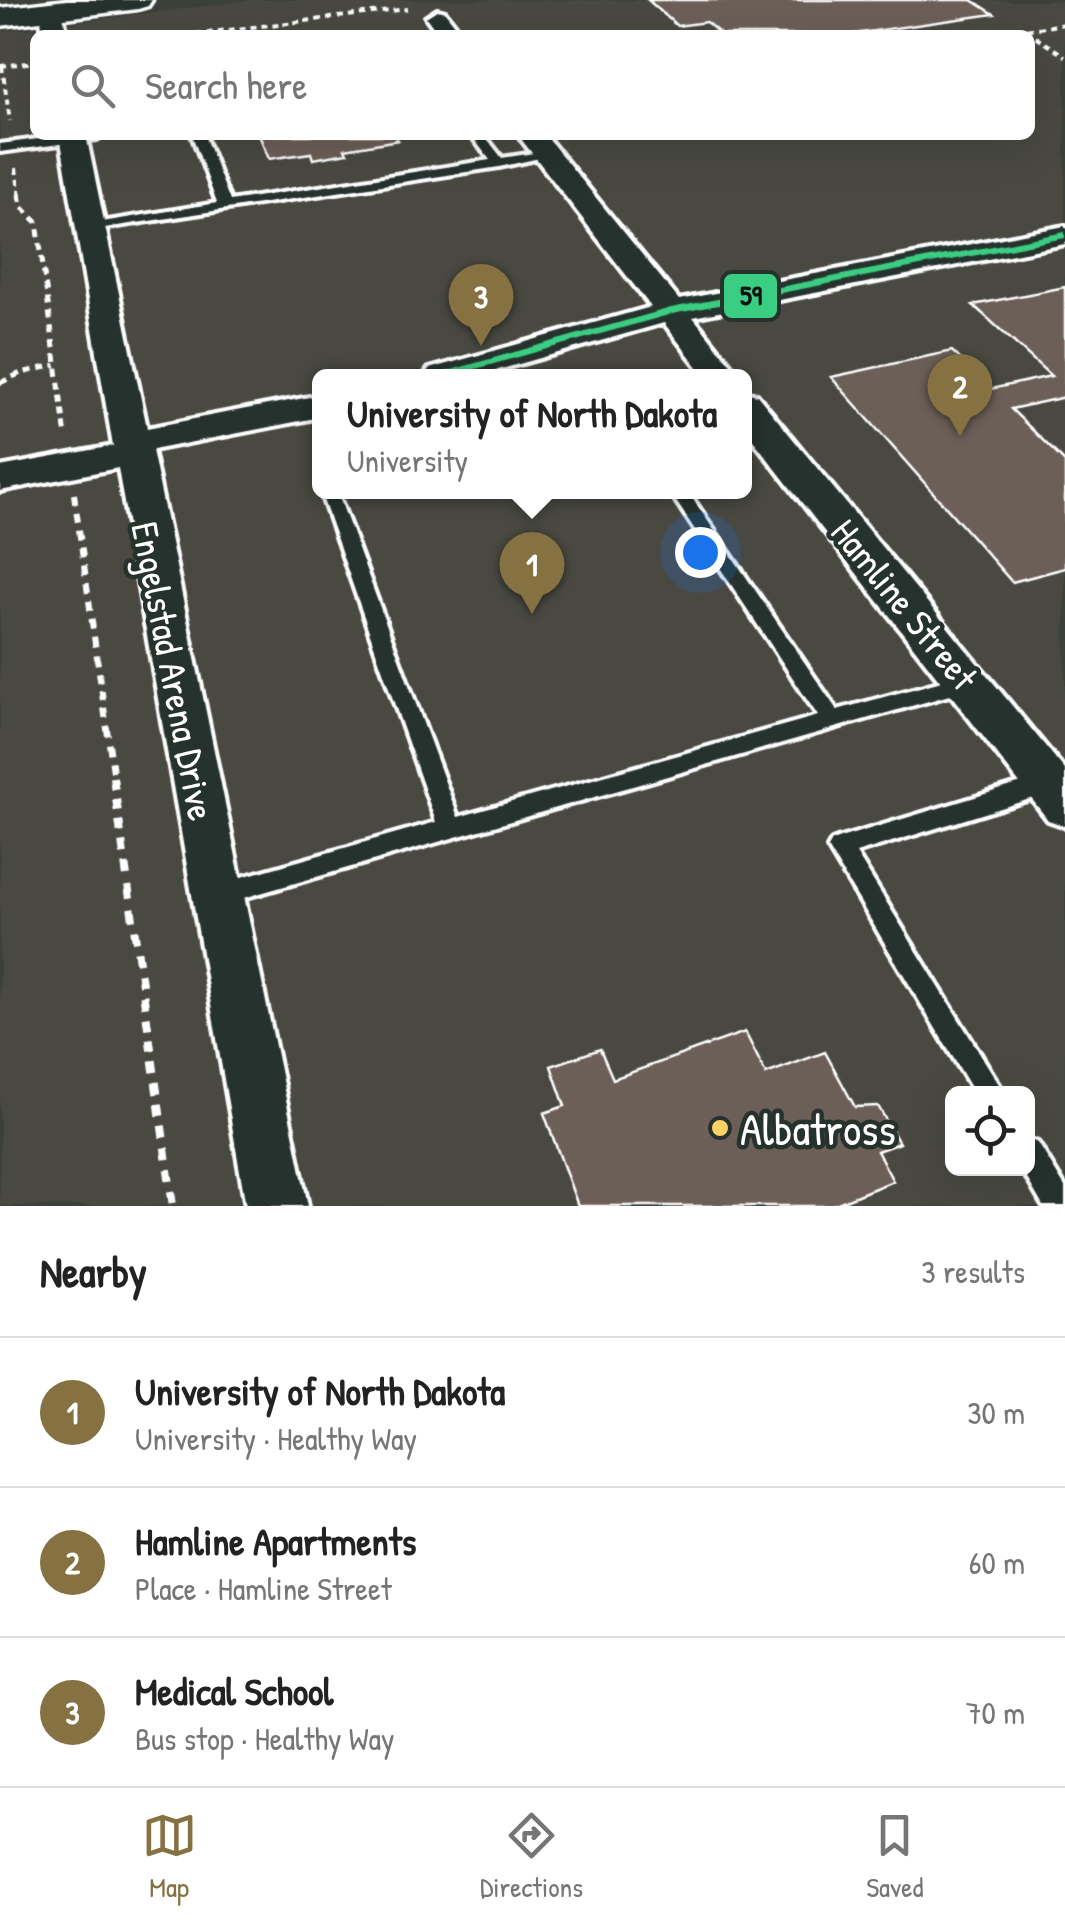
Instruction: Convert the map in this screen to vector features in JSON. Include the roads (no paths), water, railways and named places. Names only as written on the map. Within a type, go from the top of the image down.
[{"type":"highway","points":[[0,17],[53,15],[138,0]]},
{"type":"street","name":"Engelstad Arena Drive","points":[[82,140],[90,228],[277,1206]]},
{"type":"street","points":[[539,145],[717,369]]},
{"type":"street","points":[[466,369],[671,311],[1065,235]]},
{"type":"street","points":[[0,479],[68,455],[312,408]]},
{"type":"street","name":"Hamline Street","points":[[752,413],[1056,795]]},
{"type":"street","points":[[0,457],[68,455]]},
{"type":"lane","points":[[7,147],[55,140]]},
{"type":"lane","points":[[200,140],[225,206]]},
{"type":"lane","points":[[480,140],[499,163]]},
{"type":"lane","points":[[90,228],[499,163],[539,145]]},
{"type":"lane","points":[[331,499],[450,828]]},
{"type":"lane","points":[[684,499],[832,720]]},
{"type":"lane","points":[[217,894],[967,682]]},
{"type":"lane","points":[[986,1086],[840,848],[1056,795]]},
{"type":"lane","points":[[1035,1165],[1060,1206]]},
{"type":"place","name":"Medical School","points":[[481,346]]},
{"type":"place","name":"Hamline Apartments","points":[[960,436]]},
{"type":"place","name":"University of North Dakota","points":[[532,614]]},
{"type":"place","name":"Albatross","points":[[720,1128]]}]
